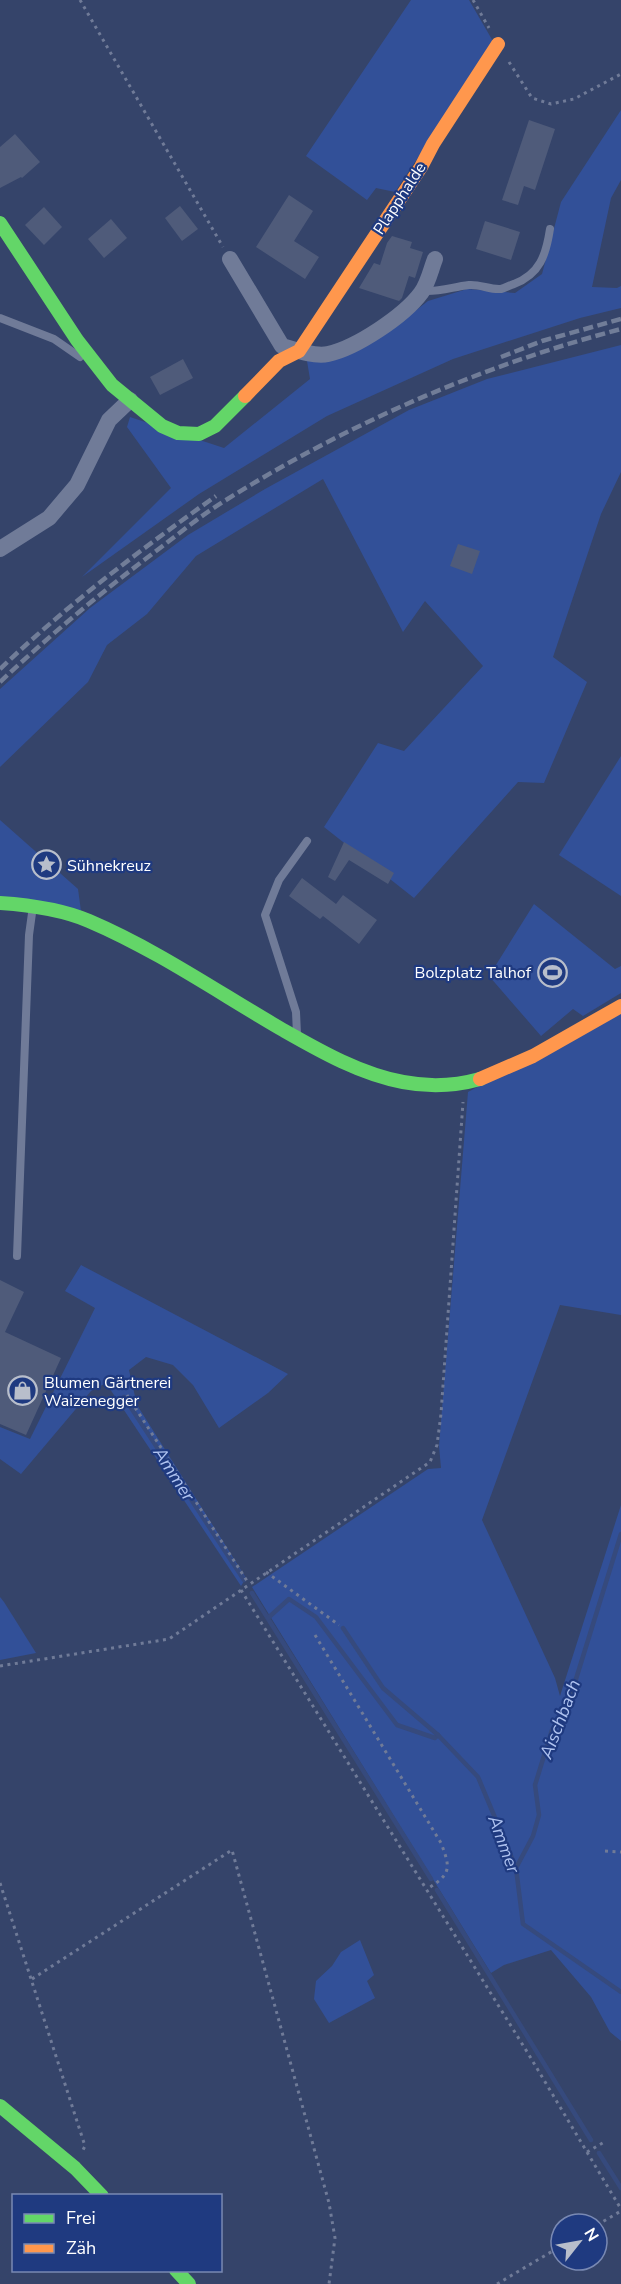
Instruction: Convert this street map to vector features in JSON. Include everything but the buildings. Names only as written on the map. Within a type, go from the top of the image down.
[{"type":"street","name":"Plapphalde","points":[[0,223],[77,340],[112,385],[162,426],[178,433],[199,434],[215,426],[279,361],[299,351],[421,167],[433,144],[498,44]]},
{"type":"street","points":[[230,259],[282,346],[299,351],[327,354],[354,342],[400,316],[423,291],[435,259]]},
{"type":"street","points":[[0,549],[49,518],[56,510],[77,485],[109,420],[130,400]]},
{"type":"street","points":[[0,903],[33,906],[87,920],[123,937],[297,1038],[356,1068],[379,1076],[430,1084],[465,1083],[480,1079],[509,1067],[621,1006]]},
{"type":"street","points":[[0,2106],[75,2168],[100,2194]]},
{"type":"street","points":[[177,2272],[189,2284]]},
{"type":"lane","points":[[423,291],[439,292],[468,285],[501,289],[518,282],[528,277],[541,264],[547,248],[550,229]]},
{"type":"lane","points":[[0,318],[54,339],[84,359],[112,385]]},
{"type":"lane","points":[[297,1038],[296,1012],[265,915],[279,880],[307,841]]},
{"type":"lane","points":[[17,1256],[29,935],[33,906]]},
{"type":"path","points":[[80,0],[230,259]]},
{"type":"path","points":[[473,0],[532,98],[551,104],[574,99],[621,74]]},
{"type":"path","points":[[0,1666],[169,1639],[430,1462],[434,1456],[441,1414],[465,1083]]},
{"type":"path","points":[[127,1395],[249,1584]]},
{"type":"path","points":[[266,1572],[339,1625]]},
{"type":"path","points":[[241,1590],[427,1889],[621,2210]]},
{"type":"path","points":[[315,1635],[441,1843],[447,1858],[448,1869],[441,1880],[427,1889]]},
{"type":"path","points":[[32,1979],[232,1850],[329,2203],[335,2238],[329,2284]]},
{"type":"path","points":[[605,1851],[621,1852]]},
{"type":"path","points":[[0,1884],[85,2146],[75,2168]]},
{"type":"path","points":[[587,2152],[606,2141]]},
{"type":"path","points":[[497,2284],[549,2253]]},
{"type":"shaded area","points":[[411,0],[469,0],[494,43],[395,192],[376,188],[367,200],[306,156]]},
{"type":"shaded area","points":[[621,110],[621,180],[611,198],[592,287],[617,288],[621,286],[621,308],[580,318],[453,359],[327,416],[199,494],[82,577],[171,488],[127,427],[130,417],[224,448],[310,379],[307,361],[388,332],[428,301],[467,289],[515,293],[542,274],[561,202]]},
{"type":"shaded area","points":[[621,345],[621,472],[601,514],[553,657],[587,682],[544,783],[518,782],[414,898],[324,827],[378,743],[404,751],[483,666],[425,601],[403,632],[323,479],[196,556],[147,614],[107,645],[88,682],[0,767],[0,689],[90,608],[188,535],[265,489],[409,410],[487,379]]},
{"type":"shaded area","points":[[621,756],[621,896],[559,855]]},
{"type":"shaded area","points":[[0,820],[78,889],[81,911],[0,897]]},
{"type":"shaded area","name":"Bolzplatz Talhof","points":[[534,904],[615,969],[621,966],[621,993],[583,1016],[573,1009],[541,1036],[489,976]]},
{"type":"shaded area","points":[[621,1010],[621,1315],[560,1305],[482,1520],[555,1678],[560,1696],[621,1505],[621,2041],[610,2032],[591,1997],[551,1950],[504,1965],[491,1973],[252,1587],[428,1469],[441,1468],[439,1446],[468,1092]]},
{"type":"shaded area","points":[[81,1265],[288,1374],[268,1393],[219,1428],[193,1385],[173,1365],[146,1357],[129,1370],[137,1405],[246,1578],[241,1586],[106,1383],[91,1391],[21,1474],[0,1459],[0,1427],[30,1439],[95,1308],[65,1291]]},
{"type":"shaded area","points":[[0,1597],[4,1602],[36,1653],[0,1660]]},
{"type":"shaded area","points":[[360,1940],[374,1975],[367,1981],[375,1998],[329,2023],[314,1999],[316,1981],[332,1966],[341,1952]]},
{"type":"waterway","name":"Ammer","points":[[124,1397],[244,1580]]},
{"type":"waterway","name":"Aischbach","points":[[516,1868],[533,1836],[539,1815],[535,1785],[552,1730],[567,1708],[621,1534]]},
{"type":"waterway","name":"Ammer","points":[[252,1593],[431,1879]]},
{"type":"waterway","name":"Ammer","points":[[268,1618],[289,1599],[316,1617],[397,1725],[435,1738],[438,1735]]},
{"type":"waterway","name":"Ammer","points":[[343,1628],[383,1688],[438,1735],[478,1777],[516,1868],[523,1924],[621,1992]]},
{"type":"waterway","name":"Ammer","points":[[437,1890],[591,2140]]},
{"type":"waterway","name":"Ammer","points":[[599,2153],[621,2188]]},
{"type":"railway","points":[[501,357],[542,341],[621,319]]},
{"type":"railway","points":[[0,682],[98,596],[139,564],[209,511],[273,472],[368,422],[467,379],[518,360],[621,329]]},
{"type":"railway","points":[[0,669],[25,645],[105,579],[216,496]]},
{"type":"traffic: fast","points":[[0,223],[77,340],[112,385],[162,426],[178,433],[199,434],[215,426],[245,396]]},
{"type":"traffic: fast","points":[[0,903],[34,906],[68,913],[114,932],[163,958],[311,1046],[371,1073],[422,1085],[452,1084],[480,1079]]},
{"type":"traffic: fast","points":[[0,2106],[75,2168],[100,2194]]},
{"type":"traffic: fast","points":[[178,2272],[189,2284]]},
{"type":"traffic: slow","points":[[245,396],[279,361],[299,351],[421,167],[433,144],[498,44]]},
{"type":"traffic: slow","points":[[480,1079],[533,1056],[621,1006]]},
{"type":"place","name":"Sühnekreuz","points":[[46,865]]},
{"type":"place","name":"Bolzplatz Talhof","points":[[552,972]]},
{"type":"place","name":"Blumen Gärtnerei Waizenegger","points":[[23,1391]]}]
